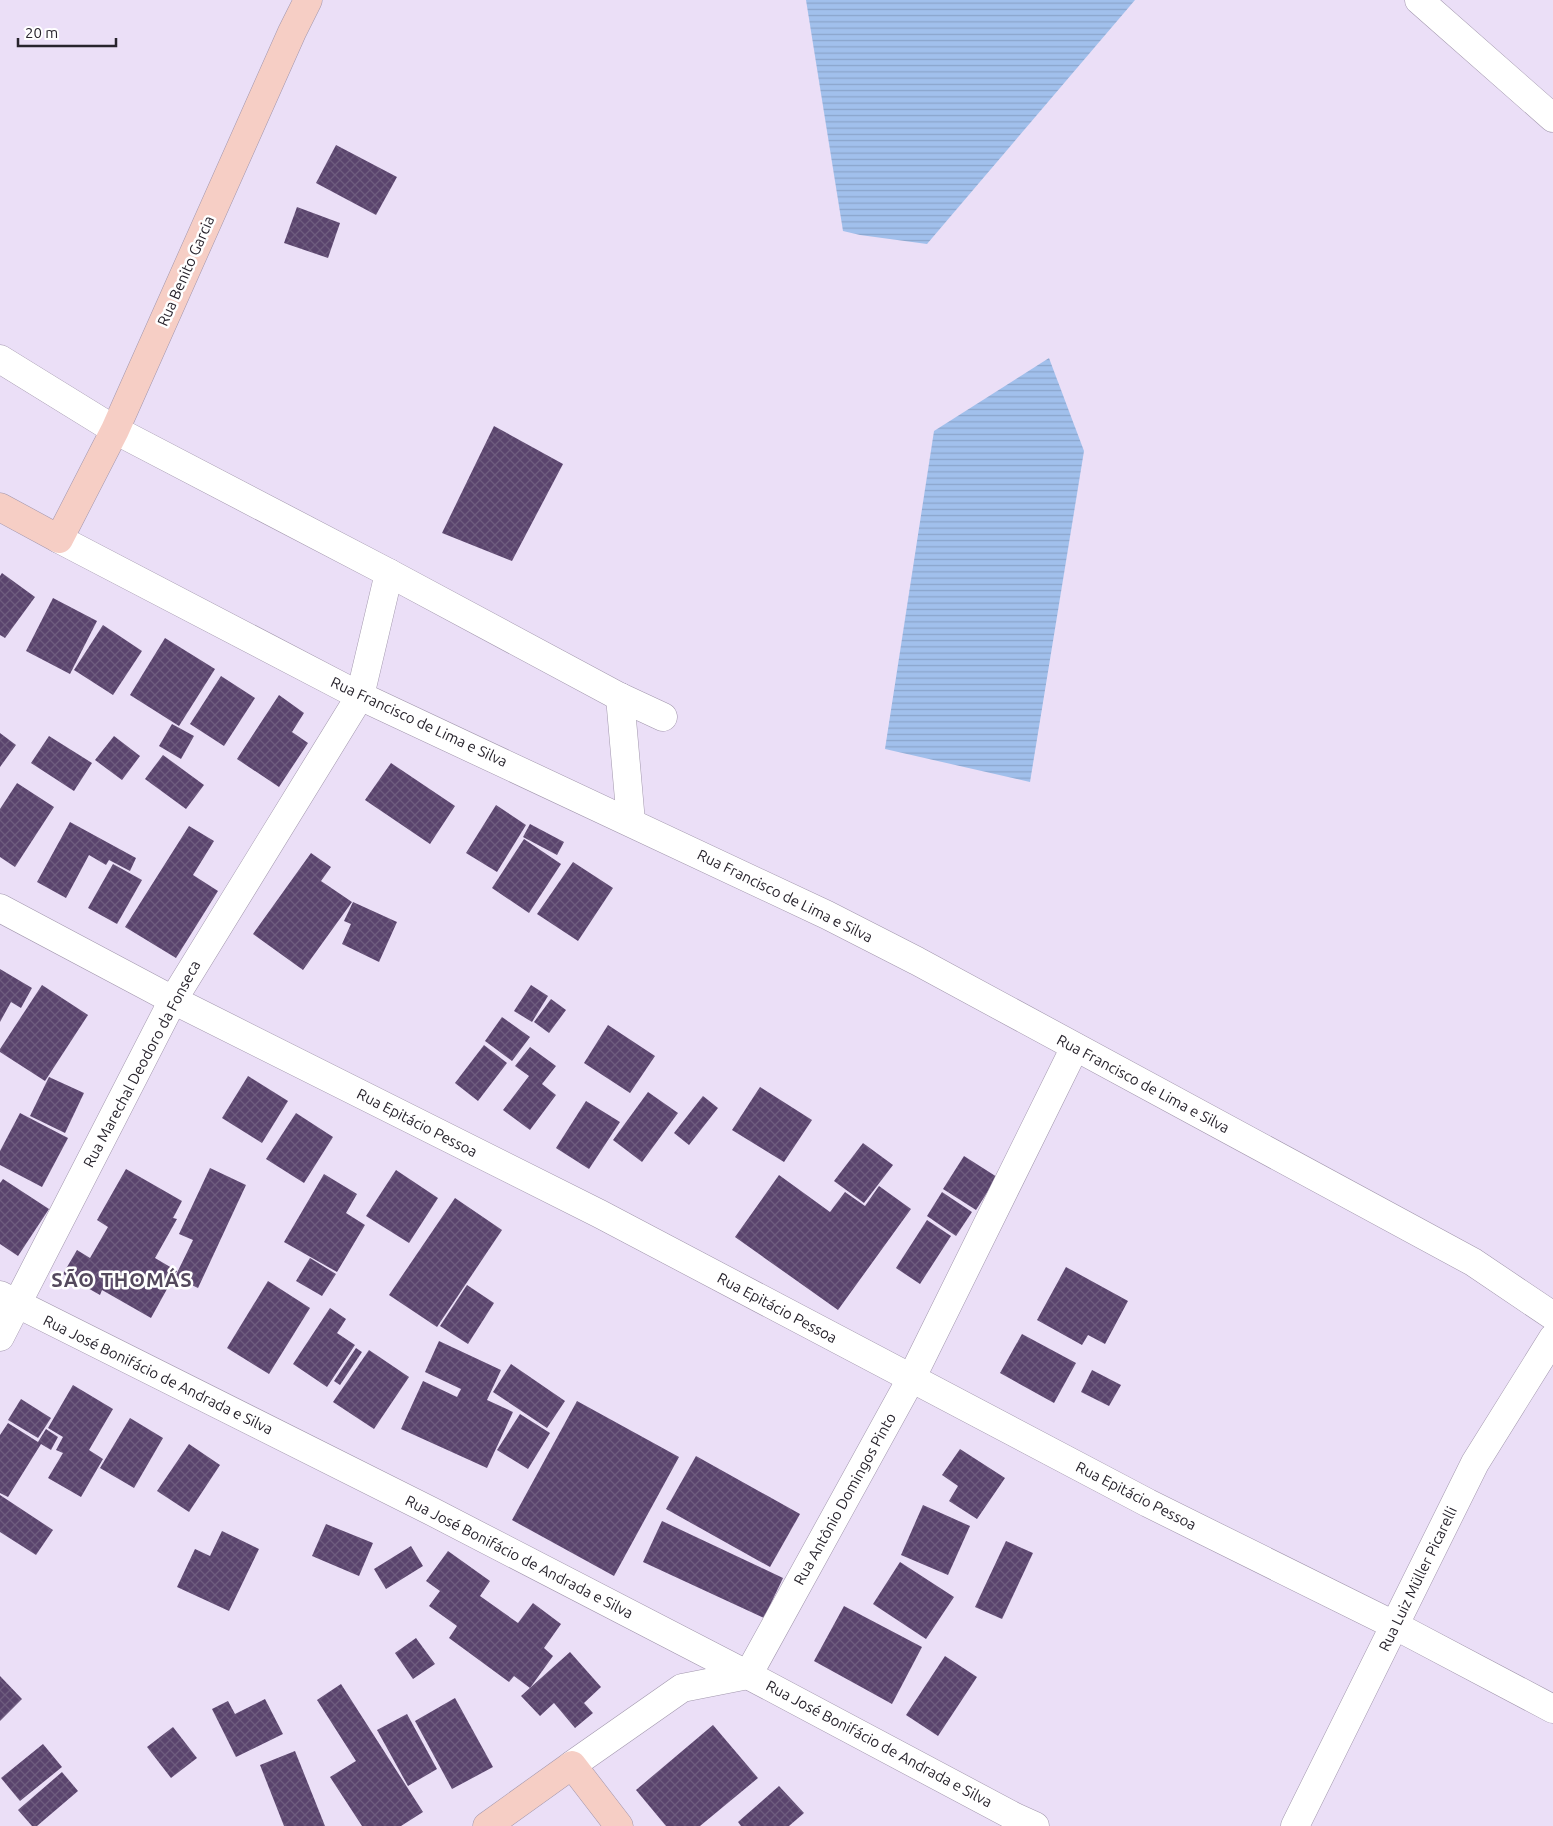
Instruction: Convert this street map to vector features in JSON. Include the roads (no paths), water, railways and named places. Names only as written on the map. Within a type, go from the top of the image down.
[{"type":"street","name":"Rua Benito Garcia","points":[[59,539],[115,430],[308,0]]},
{"type":"street","points":[[1419,0],[1553,118]]},
{"type":"street","points":[[0,359],[115,430],[389,573],[620,697],[663,716]]},
{"type":"street","name":"Rua Francisco de Lima e Silva","points":[[0,507],[360,696],[631,822],[868,936],[1473,1262],[1553,1316]]},
{"type":"street","name":"Rua Marechal Deodoro da Fonseca","points":[[0,1338],[9,1300],[173,1000],[360,696],[389,573]]},
{"type":"street","points":[[620,697],[631,822]]},
{"type":"street","name":"Rua Epitácio Pessoa","points":[[0,908],[173,1000],[600,1214],[1148,1503],[1394,1626],[1553,1709]]},
{"type":"street","name":"Rua Antônio Domingos Pinto","points":[[748,1675],[911,1379],[1075,1047]]},
{"type":"street","name":"Rua José Bonifácio de Andrada e Silva","points":[[9,1300],[431,1511],[1035,1826]]},
{"type":"street","name":"Rua Luiz Müller Picarelli","points":[[1296,1826],[1475,1463],[1553,1338]]},
{"type":"street","points":[[487,1826],[682,1688],[748,1675]]},
{"type":"street","points":[[572,1765],[619,1826]]},
{"type":"water","points":[[806,0],[1135,0],[927,244],[843,231]]},
{"type":"water","points":[[1049,358],[1084,451],[1030,782],[885,749],[934,431]]},
{"type":"district","name":"SÃO THOMÁS","points":[[122,1280]]}]
